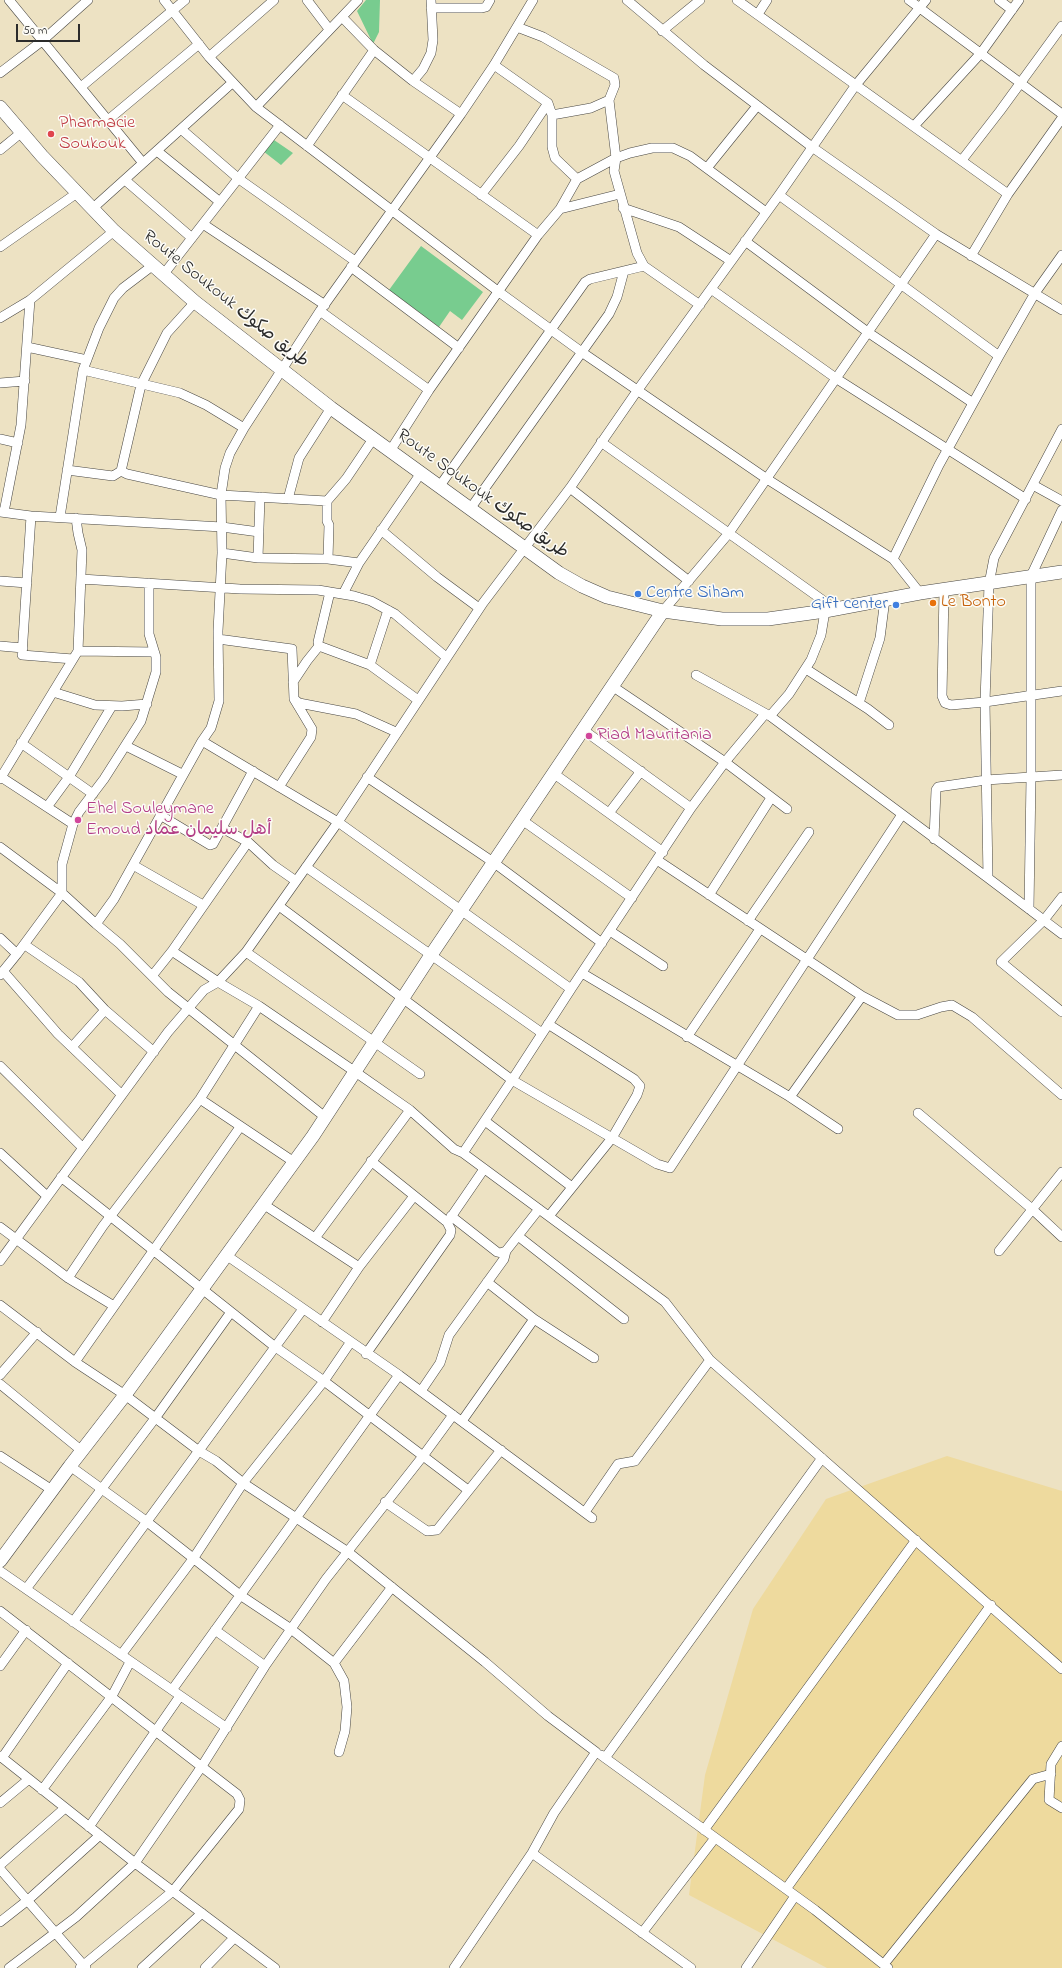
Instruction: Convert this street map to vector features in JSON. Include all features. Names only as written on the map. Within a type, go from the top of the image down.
[{"type":"street","points":[[9,0],[143,163]]},
{"type":"street","points":[[0,74],[42,41],[88,0]]},
{"type":"street","points":[[164,0],[209,57],[256,107],[550,330],[766,479],[893,559],[920,593]]},
{"type":"street","points":[[81,87],[185,0]]},
{"type":"street","points":[[209,57],[274,0]]},
{"type":"street","points":[[307,0],[329,29]]},
{"type":"street","points":[[256,107],[358,0]]},
{"type":"street","points":[[413,81],[423,69],[431,54],[433,40],[431,4],[482,8],[486,6],[490,0]]},
{"type":"street","points":[[96,924],[114,899],[182,774],[211,728],[219,701],[218,639],[222,553],[222,494],[225,468],[230,453],[244,428],[322,308],[461,114],[494,65],[533,0]]},
{"type":"street","points":[[662,31],[700,0]]},
{"type":"street","points":[[737,0],[1008,194]]},
{"type":"street","points":[[758,14],[767,0]]},
{"type":"street","points":[[909,0],[1062,114]]},
{"type":"street","points":[[0,1261],[82,1147],[188,1008],[204,990],[218,982],[246,952],[338,822],[479,608],[570,488],[637,391],[711,290],[856,86],[926,0]]},
{"type":"street","points":[[999,0],[1012,10]]},
{"type":"street","points":[[914,126],[981,53],[1019,0]]},
{"type":"street","points":[[632,1],[662,31],[757,106],[812,147],[936,234],[1062,310]]},
{"type":"street","points":[[342,17],[374,50],[413,81],[461,114]]},
{"type":"street","points":[[962,160],[1062,26]]},
{"type":"street","points":[[517,27],[543,37],[614,78],[615,86],[609,100],[616,158],[614,172],[636,253],[644,266],[700,305]]},
{"type":"street","points":[[108,120],[199,44]]},
{"type":"street","points":[[307,146],[374,50]]},
{"type":"street","points":[[494,65],[548,103],[552,115],[552,148],[555,158],[578,179]]},
{"type":"street","points":[[92,209],[232,83]]},
{"type":"street","points":[[342,95],[538,234]]},
{"type":"street","points":[[552,115],[591,108],[609,100]]},
{"type":"street","points":[[481,195],[519,146],[548,103]]},
{"type":"street","points":[[707,168],[757,106]]},
{"type":"street","name":"Route Soukouk طريق صكوك","points":[[0,107],[92,209],[152,266],[195,302],[331,408],[524,548],[559,573],[582,586],[607,597],[663,611],[722,619],[768,619],[830,610],[920,593],[1062,572]]},
{"type":"street","points":[[971,256],[1008,194],[1062,118]]},
{"type":"street","points":[[163,275],[239,180],[280,125]]},
{"type":"street","points":[[181,129],[239,180],[353,264],[459,348]]},
{"type":"street","points":[[0,150],[22,132]]},
{"type":"street","points":[[390,451],[429,390],[538,234],[560,208],[578,179],[616,158],[642,150],[662,147],[673,148],[686,154],[707,168],[766,212]]},
{"type":"street","points":[[157,151],[220,202]]},
{"type":"street","points":[[125,180],[192,238]]},
{"type":"street","points":[[0,247],[77,193]]},
{"type":"street","points":[[560,208],[620,194]]},
{"type":"street","points":[[779,195],[999,356]]},
{"type":"street","points":[[623,208],[679,227],[731,262]]},
{"type":"street","points":[[203,224],[322,308],[429,390]]},
{"type":"street","points":[[0,318],[30,300],[114,231]]},
{"type":"street","points":[[227,1728],[26,1589],[0,1562],[52,1490],[125,1395],[201,1288],[294,1162],[582,729],[663,611],[729,533],[936,234]]},
{"type":"street","points":[[745,242],[869,332],[973,403]]},
{"type":"street","points":[[893,559],[947,450],[999,356],[1035,293],[1062,255]]},
{"type":"street","points":[[60,517],[83,370],[99,328],[114,298],[123,288],[152,266]]},
{"type":"street","points":[[439,487],[587,280],[644,266]]},
{"type":"street","points":[[470,509],[583,353],[609,314],[617,297],[624,271]]},
{"type":"street","points":[[711,290],[837,379],[1026,499]]},
{"type":"street","points":[[30,300],[25,381],[18,443],[2,512],[31,516],[222,527],[259,532]]},
{"type":"street","points":[[67,470],[113,476],[121,471],[141,385],[167,334],[195,302]]},
{"type":"street","points":[[27,347],[87,360]]},
{"type":"street","points":[[83,370],[189,396],[244,428]]},
{"type":"street","points":[[0,383],[25,381]]},
{"type":"street","points":[[288,499],[299,458],[331,408]]},
{"type":"street","points":[[988,878],[985,702],[989,584],[994,558],[1062,429]]},
{"type":"street","points":[[0,439],[18,443]]},
{"type":"street","points":[[328,559],[329,525],[327,520],[327,501],[346,479],[373,439]]},
{"type":"street","points":[[463,1153],[691,808],[725,762],[767,715],[789,694],[806,669],[819,643],[830,610],[729,533],[601,442]]},
{"type":"street","points":[[121,471],[127,474],[222,494],[327,501]]},
{"type":"street","points":[[343,594],[359,563],[421,473]]},
{"type":"street","points":[[1033,485],[1062,501]]},
{"type":"street","points":[[570,488],[689,581]]},
{"type":"street","points":[[258,558],[260,497]]},
{"type":"street","points":[[1029,909],[1031,777],[1031,576],[1062,510]]},
{"type":"street","points":[[31,516],[28,583],[22,654],[25,656],[73,659]]},
{"type":"street","points":[[73,824],[1,778],[21,742],[78,651],[82,546],[76,518]]},
{"type":"street","points":[[381,530],[437,577],[479,608]]},
{"type":"street","points":[[222,553],[258,558],[328,559],[359,563]]},
{"type":"street","points":[[81,579],[220,586],[240,589],[330,592],[343,594],[370,601],[388,610],[406,622],[446,656]]},
{"type":"street","points":[[0,581],[28,583]]},
{"type":"street","points":[[122,1095],[72,1047],[1,973],[25,945],[62,893],[62,864],[73,824],[79,812],[126,746],[141,721],[156,672],[156,657],[149,634],[149,583]]},
{"type":"street","points":[[944,590],[942,696],[945,703],[951,705],[985,702],[1062,691]]},
{"type":"street","points":[[293,682],[306,661],[319,646],[318,642],[330,592]]},
{"type":"street","points":[[859,703],[880,638],[886,599]]},
{"type":"street","points":[[370,665],[388,610]]},
{"type":"street","points":[[218,639],[292,649],[294,699],[312,729],[311,737],[279,787]]},
{"type":"street","points":[[0,646],[23,648]]},
{"type":"street","points":[[319,646],[370,665],[418,700]]},
{"type":"street","points":[[78,651],[154,652]]},
{"type":"street","points":[[806,669],[859,703],[889,725]]},
{"type":"street","points":[[696,676],[767,715],[901,816],[988,878],[1062,934]]},
{"type":"street","points":[[612,686],[725,762],[787,809]]},
{"type":"street","points":[[53,692],[95,705],[112,706],[147,704]]},
{"type":"street","points":[[294,699],[306,706],[356,714],[396,732]]},
{"type":"street","points":[[47,807],[69,777],[112,706]]},
{"type":"street","points":[[582,729],[691,808]]},
{"type":"street","points":[[202,741],[338,822],[571,989]]},
{"type":"street","points":[[21,742],[93,794]]},
{"type":"street","points":[[126,746],[182,774]]},
{"type":"street","points":[[609,813],[641,771]]},
{"type":"street","points":[[160,815],[210,845],[216,842],[222,828],[253,772]]},
{"type":"street","points":[[553,773],[663,852]]},
{"type":"street","points":[[934,839],[936,790],[938,787],[986,780],[1062,775]]},
{"type":"street","points":[[367,777],[493,862],[602,943]]},
{"type":"street","points":[[709,895],[771,798]]},
{"type":"street","points":[[278,906],[512,1080],[657,1164],[670,1168],[736,1066],[808,960],[901,816]]},
{"type":"street","points":[[522,820],[632,898]]},
{"type":"street","points":[[222,828],[248,842],[273,865],[296,881]]},
{"type":"street","points":[[748,922],[809,832]]},
{"type":"street","points":[[152,976],[172,951],[248,842]]},
{"type":"street","points":[[0,847],[62,893],[120,944],[152,976],[188,1008],[325,1117]]},
{"type":"street","points":[[657,860],[748,922],[862,996],[898,1015],[917,1016],[941,1007],[952,1005],[972,1017],[1062,1095]]},
{"type":"street","points":[[133,864],[203,906]]},
{"type":"street","points":[[306,867],[542,1033]]},
{"type":"street","points":[[1062,897],[1044,920],[1001,962],[1062,1012]]},
{"type":"street","points":[[687,1037],[760,929]]},
{"type":"street","points":[[610,931],[663,966]]},
{"type":"street","points":[[0,938],[17,954]]},
{"type":"street","points":[[25,945],[79,982],[105,1010],[154,1052]]},
{"type":"street","points":[[172,951],[218,982],[259,1006],[410,1110],[454,1148],[463,1153],[665,1302],[710,1360],[991,1605],[1062,1669]]},
{"type":"street","points":[[246,952],[420,1074]]},
{"type":"street","points":[[582,973],[687,1037],[790,1097],[838,1129]]},
{"type":"street","points":[[790,1097],[862,996]]},
{"type":"street","points":[[68,1278],[111,1216],[200,1099],[259,1006]]},
{"type":"street","points":[[72,1047],[105,1010]]},
{"type":"street","points":[[548,1024],[634,1079],[640,1086],[638,1095],[612,1138],[549,1216]]},
{"type":"street","points":[[0,1066],[82,1147]]},
{"type":"street","points":[[200,1099],[294,1162]]},
{"type":"street","points":[[315,1238],[410,1110]]},
{"type":"street","points":[[918,1113],[1032,1209],[1062,1237]]},
{"type":"street","points":[[484,1121],[572,1188]]},
{"type":"street","points":[[75,1362],[240,1127]]},
{"type":"street","points":[[0,1153],[47,1196]]},
{"type":"street","points":[[371,1161],[414,1196],[497,1252],[506,1251]]},
{"type":"street","points":[[366,1354],[450,1235],[451,1227],[449,1219],[484,1169]]},
{"type":"street","points":[[999,1251],[1062,1172]]},
{"type":"street","points":[[61,1177],[274,1346],[324,1381],[468,1490]]},
{"type":"street","points":[[322,1322],[359,1267],[414,1196]]},
{"type":"street","points":[[263,1204],[359,1267]]},
{"type":"street","points":[[421,1392],[440,1363],[448,1335],[504,1259],[506,1251],[539,1210]]},
{"type":"street","points":[[0,1227],[68,1278],[114,1306]]},
{"type":"street","points":[[518,1236],[624,1319]]},
{"type":"street","points":[[226,1255],[350,1343],[399,1375],[588,1515],[618,1464],[635,1461],[710,1360]]},
{"type":"street","points":[[487,1282],[534,1319],[594,1358]]},
{"type":"street","points":[[0,1305],[75,1362],[156,1417],[199,1451],[216,1461],[243,1483],[348,1552],[485,1662],[548,1716],[786,1889],[886,1966],[1032,1779],[1051,1774]]},
{"type":"street","points":[[73,1622],[274,1346],[303,1309]]},
{"type":"street","points":[[26,1589],[156,1417],[231,1312]]},
{"type":"street","points":[[462,1421],[534,1319]]},
{"type":"street","points":[[0,1375],[37,1332]]},
{"type":"street","points":[[121,1656],[193,1559],[243,1483],[324,1381],[350,1343]]},
{"type":"street","points":[[172,1690],[296,1519],[339,1456],[370,1417],[399,1375]]},
{"type":"street","points":[[0,1384],[82,1451]]},
{"type":"street","points":[[9,1968],[55,1933],[135,1863],[202,1766],[265,1666],[326,1579],[385,1502],[423,1456],[453,1415]]},
{"type":"street","points":[[385,1502],[428,1531],[436,1530],[501,1450]]},
{"type":"street","points":[[0,1456],[52,1490]]},
{"type":"street","points":[[605,1758],[822,1458]]},
{"type":"street","points":[[70,1466],[146,1521],[240,1595],[291,1629],[334,1663],[344,1680],[347,1708],[339,1752]]},
{"type":"street","points":[[704,1830],[916,1540]]},
{"type":"street","points":[[334,1663],[392,1587]]},
{"type":"street","points":[[786,1889],[991,1605]]},
{"type":"street","points":[[0,1611],[202,1766],[237,1794],[240,1800],[239,1809],[173,1891],[83,1967],[28,1900],[0,1869]]},
{"type":"street","points":[[0,1666],[26,1630]]},
{"type":"street","points":[[215,1630],[265,1666]]},
{"type":"street","points":[[42,1790],[112,1696],[130,1662]]},
{"type":"street","points":[[68,1663],[1,1757],[135,1863],[273,1967]]},
{"type":"street","points":[[89,1827],[180,1696]]},
{"type":"street","points":[[1062,1746],[1051,1764],[1049,1800],[1062,1808]]},
{"type":"street","points":[[454,1968],[532,1854],[554,1813],[596,1752]]},
{"type":"street","points":[[0,1803],[29,1779]]},
{"type":"street","points":[[0,1865],[66,1808]]},
{"type":"street","points":[[0,1922],[28,1900],[100,1834]]},
{"type":"street","points":[[642,1933],[715,1838]]},
{"type":"street","points":[[532,1854],[691,1968]]},
{"type":"street","points":[[746,1968],[794,1896]]},
{"type":"street","points":[[142,1968],[202,1913]]},
{"type":"street","points":[[205,1968],[234,1938]]},
{"type":"green space","points":[[366,0],[380,0],[379,32],[373,44],[357,11]]},
{"type":"green space","points":[[274,140],[293,153],[281,165],[263,151]]},
{"type":"green space","points":[[421,246],[483,292],[462,320],[450,311],[439,327],[389,290]]},
{"type":"sand","points":[[947,1456],[1062,1491],[1062,1968],[827,1968],[689,1895],[705,1775],[753,1609],[826,1499]]},
{"type":"place","name":"Pharmacie Soukouk","points":[[51,134]]},
{"type":"place","name":"Centre Siham","points":[[638,594]]},
{"type":"place","name":"Le Bonto","points":[[933,603]]},
{"type":"place","name":"Gift center","points":[[896,605]]},
{"type":"place","name":"Riad Mauritania","points":[[589,736]]},
{"type":"place","name":"Ehel Souleymane Emoud أهل سليمان عماد","points":[[78,820]]}]
